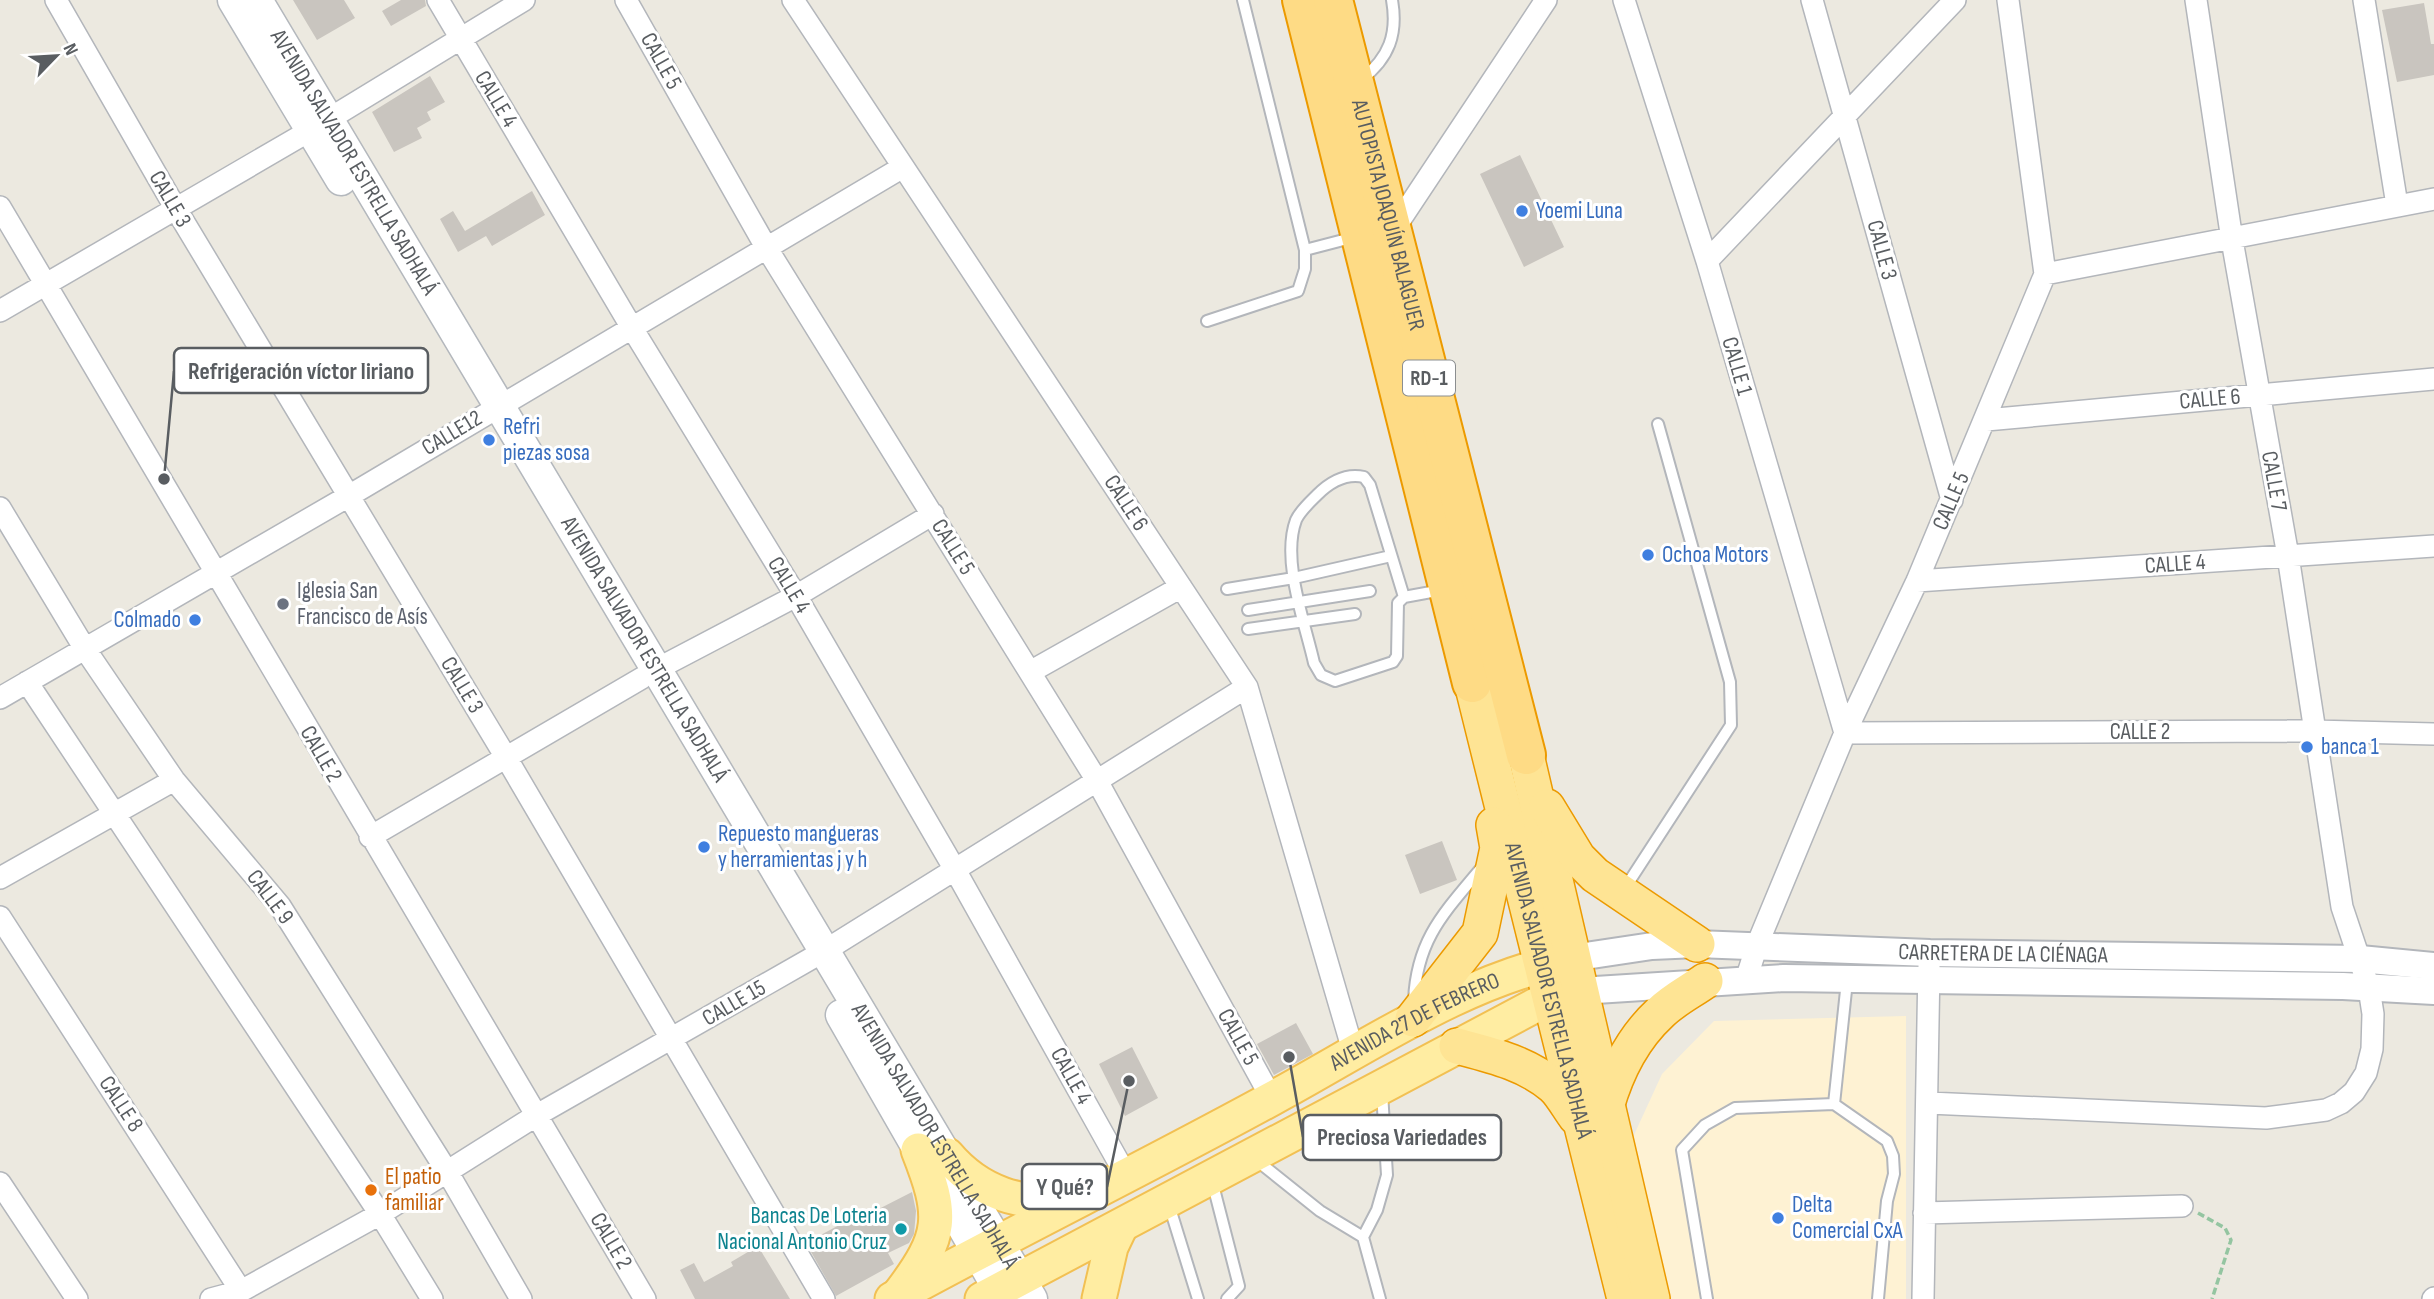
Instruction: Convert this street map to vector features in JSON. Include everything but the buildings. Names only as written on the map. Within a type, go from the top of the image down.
[{"type":"highway","name":"AUTOPISTA JOAQUÍN BALAGUER","points":[[1302,0],[1376,233],[1526,755]]},
{"type":"highway","name":"AUTOPISTA JOAQUÍN BALAGUER","points":[[1333,0],[1354,85],[1376,233],[1449,588],[1472,683]]},
{"type":"highway","points":[[1413,1019],[1469,951],[1480,933],[1498,848],[1472,683]]},
{"type":"highway","name":"AVENIDA SALVADOR ESTRELLA SADHALÁ","points":[[1472,683],[1560,978],[1594,1117],[1652,1299]]},
{"type":"highway","points":[[1526,755],[1544,801],[1578,858],[1620,895],[1697,944]]},
{"type":"highway","name":"AVENIDA SALVADOR ESTRELLA SADHALÁ","points":[[1526,755],[1560,978]]},
{"type":"highway","points":[[1457,1046],[1507,1059],[1554,1087],[1594,1117],[1615,1076],[1660,1012],[1705,981]]},
{"type":"highway","name":"AVENIDA SALVADOR ESTRELLA SADHALÁ","points":[[1594,1117],[1625,1299]]},
{"type":"main road","name":"AVENIDA SALVADOR ESTRELLA SADHALÁ","points":[[233,0],[320,124]]},
{"type":"main road","name":"AVENIDA SALVADOR ESTRELLA SADHALÁ","points":[[257,0],[320,124],[818,955],[989,1248],[1008,1293]]},
{"type":"main road","name":"AVENIDA 27 DE FEBRERO","points":[[895,1297],[1127,1177],[1354,1054],[1413,1019],[1560,978]]},
{"type":"main road","name":"AVENIDA 27 DE FEBRERO","points":[[1008,1293],[1121,1226],[1457,1046],[1560,978]]},
{"type":"main road","points":[[933,1153],[982,1187],[1005,1196],[1054,1203],[1079,1200]]},
{"type":"main road","points":[[895,1297],[917,1270],[934,1233],[938,1210],[933,1153]]},
{"type":"main road","points":[[1099,1299],[1111,1247],[1121,1226]]},
{"type":"street","name":"CALLE 3","points":[[56,0],[176,209],[507,759],[824,1299]]},
{"type":"street","name":"CALLE 4","points":[[438,0],[632,328],[796,596],[954,868],[1127,1177]]},
{"type":"street","points":[[0,311],[320,124],[524,0]]},
{"type":"street","name":"CALLE 5","points":[[626,0],[766,247],[1096,779],[1272,1099]]},
{"type":"street","name":"CALLE 6","points":[[793,0],[1247,687],[1354,1054]]},
{"type":"street","points":[[1376,233],[1546,0]]},
{"type":"street","name":"CALLE 1","points":[[1624,0],[1707,261],[1845,733]]},
{"type":"street","name":"CALLE 3","points":[[1812,0],[1952,500]]},
{"type":"street","points":[[1707,261],[1955,0]]},
{"type":"street","name":"CALLE 5","points":[[1746,980],[1757,945],[1845,733],[1917,581],[2045,274],[2008,0]]},
{"type":"street","name":"CALLE 7","points":[[1929,1103],[2266,1118],[2326,1110],[2342,1103],[2354,1092],[2366,1073],[2372,1049],[2369,988],[2342,907],[2288,556],[2232,240],[2196,0]]},
{"type":"street","points":[[2364,0],[2397,205]]},
{"type":"street","name":"CALLE12","points":[[0,698],[218,573],[903,167]]},
{"type":"street","points":[[2045,274],[2434,199]]},
{"type":"street","name":"CALLE 2","points":[[0,207],[645,1299]]},
{"type":"street","name":"CALLE 6","points":[[1986,420],[2434,379]]},
{"type":"street","name":"CALLE 9","points":[[0,508],[85,649],[174,780],[280,906],[448,1173],[521,1299]]},
{"type":"street","points":[[370,837],[507,759],[649,673],[796,596],[933,514]]},
{"type":"street","name":"CALLE 4","points":[[1917,581],[2434,546]]},
{"type":"street","points":[[1030,672],[1181,587]]},
{"type":"street","points":[[27,682],[380,1214],[432,1299]]},
{"type":"street","name":"CALLE 15","points":[[211,1299],[241,1291],[380,1214],[537,1115],[818,955],[1247,687]]},
{"type":"street","name":"CALLE 2","points":[[1845,733],[2434,734]]},
{"type":"street","points":[[0,878],[174,780]]},
{"type":"street","name":"CALLE 8","points":[[0,917],[241,1291]]},
{"type":"street","name":"CARRETERA DE LA CIÉNAGA","points":[[1560,978],[1652,946],[1697,944],[1930,953],[2360,959],[2434,966]]},
{"type":"street","points":[[1923,1299],[1930,953]]},
{"type":"street","name":"CARRETERA DE LA CIÉNAGA","points":[[1560,978],[2434,990]]},
{"type":"street","points":[[0,1183],[77,1299]]},
{"type":"street","points":[[1924,1213],[2191,1210]]},
{"type":"lane","points":[[1207,321],[1298,291],[1305,269],[1305,250],[1243,0]]},
{"type":"lane","points":[[1354,85],[1377,68],[1391,46],[1392,0]]},
{"type":"lane","points":[[1305,250],[1376,233]]},
{"type":"lane","points":[[1620,895],[1731,724],[1730,682],[1658,424]]},
{"type":"lane","points":[[1352,474],[1364,477],[1370,485],[1391,556],[1404,597],[1395,615],[1396,659],[1335,681],[1321,675],[1314,663],[1294,579],[1291,541],[1297,518],[1327,485],[1352,474]]},
{"type":"lane","points":[[1227,589],[1294,579],[1391,556]]},
{"type":"lane","points":[[1404,597],[1449,588]]},
{"type":"lane","points":[[1248,610],[1370,591]]},
{"type":"lane","points":[[1248,629],[1355,614]]},
{"type":"lane","points":[[1834,1104],[1847,981]]},
{"type":"lane","points":[[1380,1299],[1363,1237],[1377,1210],[1387,1175],[1381,1089]]},
{"type":"lane","points":[[1707,1299],[1682,1150],[1704,1125],[1735,1108],[1834,1104],[1887,1141],[1893,1156],[1894,1174],[1887,1201],[1878,1299]]},
{"type":"lane","points":[[1253,1157],[1320,1211],[1363,1237]]},
{"type":"lane","points":[[1211,1179],[1239,1286],[1227,1299]]},
{"type":"lane","points":[[1168,1202],[1198,1299]]},
{"type":"path","points":[[2191,1210],[2225,1228],[2231,1240],[2212,1299]]},
{"type":"shaded area","points":[[1906,1016],[1906,1299],[1667,1299],[1628,1148],[1662,1074],[1714,1021]]},
{"type":"place","name":"Yoemi Luna","points":[[1522,211]]},
{"type":"place","name":"Refri piezas sosa","points":[[489,440]]},
{"type":"place","name":"Refrigeración víctor liriano","points":[[164,479]]},
{"type":"place","name":"Ochoa Motors","points":[[1648,555]]},
{"type":"place","name":"Iglesia San Francisco de Asís","points":[[283,604]]},
{"type":"place","name":"Colmado","points":[[195,620]]},
{"type":"place","name":"banca 1","points":[[2307,747]]},
{"type":"place","name":"Repuesto mangueras y herramientas j y h","points":[[704,847]]},
{"type":"place","name":"Preciosa Variedades","points":[[1289,1057]]},
{"type":"place","name":"Y Qué?","points":[[1129,1081]]},
{"type":"place","name":"El patio familiar","points":[[371,1190]]},
{"type":"place","name":"Delta Comercial CxA","points":[[1778,1218]]},
{"type":"place","name":"Bancas De Loteria Nacional Antonio Cruz","points":[[901,1229]]}]
